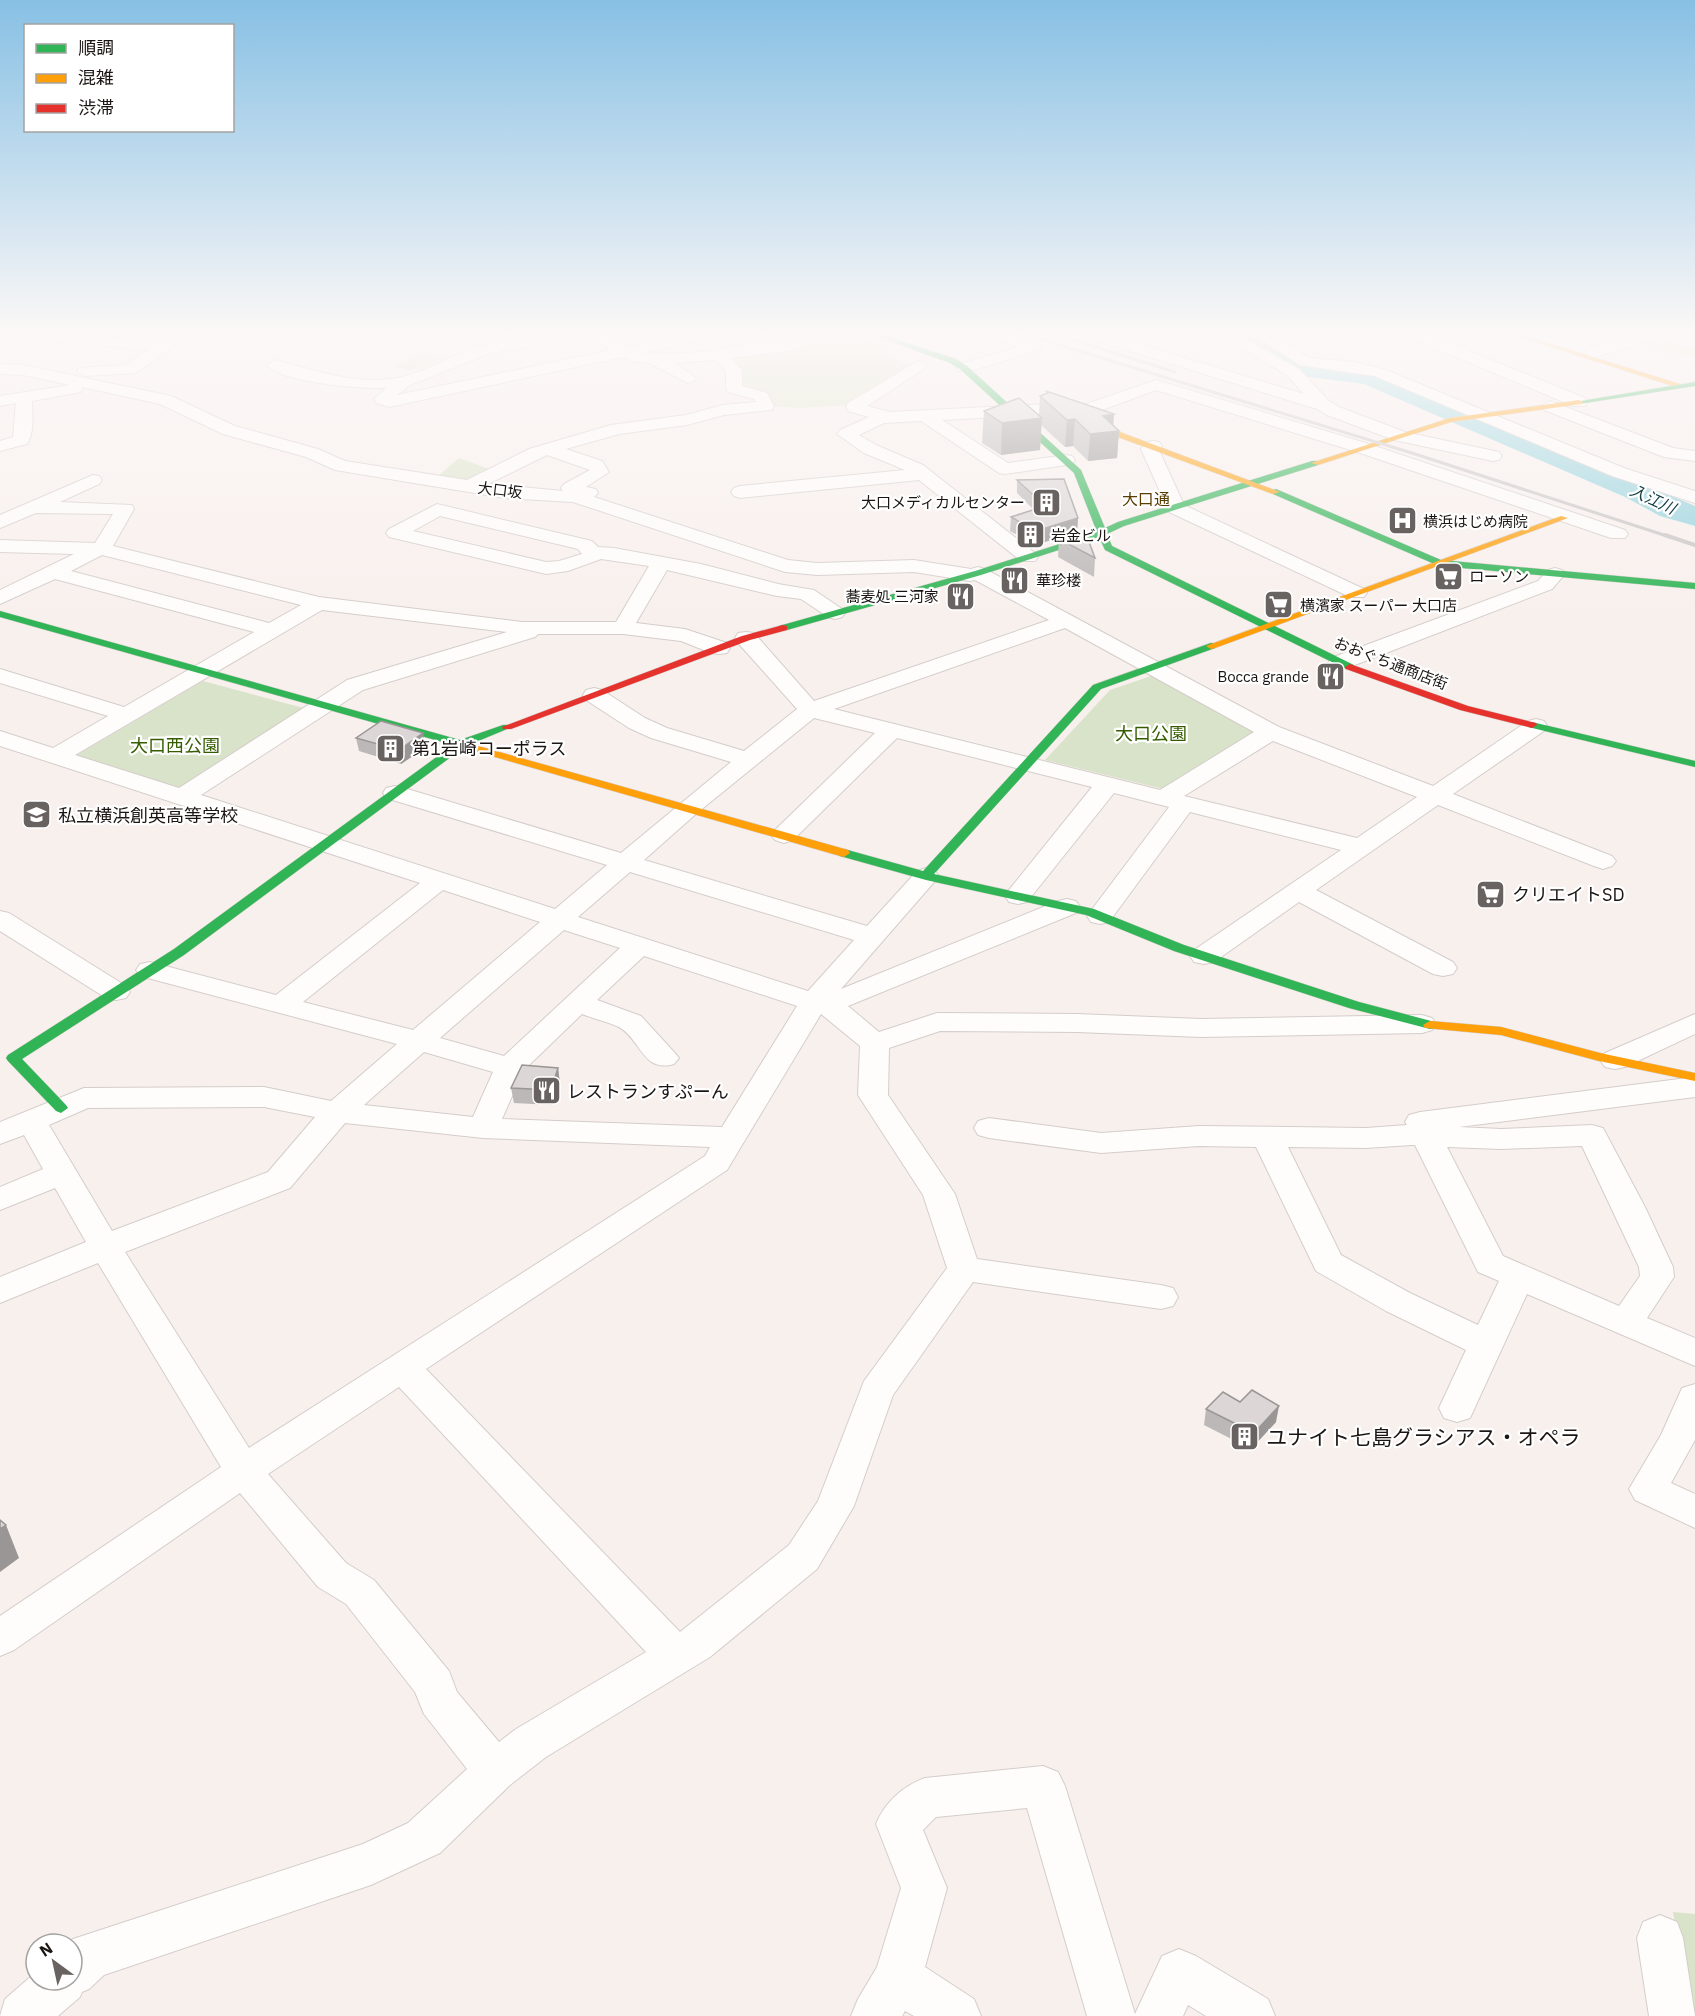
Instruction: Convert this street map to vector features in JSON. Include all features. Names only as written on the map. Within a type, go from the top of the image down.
[{"type":"street","points":[[0,446],[21,440],[23,429]]},
{"type":"street","name":"大口坂","points":[[228,429],[312,453],[341,466],[505,492],[575,497],[785,566],[804,570],[906,566],[974,574],[1066,621],[1270,732],[1603,861]]},
{"type":"street","points":[[470,486],[548,448],[617,429]]},
{"type":"street","points":[[856,429],[846,434],[860,444],[923,474],[1028,557]]},
{"type":"street","points":[[944,429],[1005,469],[1066,460]]},
{"type":"street","name":"おおぐち通商店街","points":[[1031,429],[1078,472],[1108,548],[1339,663],[1464,708],[1695,764]]},
{"type":"street","points":[[1106,429],[1256,483],[1439,563],[1695,586]]},
{"type":"street","points":[[1301,429],[1618,534]]},
{"type":"street","points":[[1380,429],[1400,436],[1493,456]]},
{"type":"street","points":[[495,1771],[439,1701],[434,1684],[360,1592],[332,1575],[243,1471],[105,1247],[31,1121],[7,1057],[117,992],[179,952],[463,743],[746,638],[974,574],[1102,533],[1121,524],[1422,429]]},
{"type":"street","points":[[1510,429],[1618,472],[1695,497]]},
{"type":"street","points":[[1609,429],[1670,453],[1695,456]]},
{"type":"street","points":[[1153,446],[1150,449],[1176,508],[1357,593]]},
{"type":"street","points":[[548,448],[596,465],[600,472],[570,488],[655,516],[646,520]]},
{"type":"street","points":[[740,492],[923,474]]},
{"type":"street","points":[[1670,489],[1695,478]]},
{"type":"street","points":[[0,522],[93,480]]},
{"type":"street","points":[[0,598],[100,549],[106,543],[125,508],[34,507]]},
{"type":"street","points":[[592,553],[593,557],[561,567],[546,568],[396,533],[437,510],[585,545],[592,553],[700,570],[777,590],[807,594],[835,613]]},
{"type":"street","points":[[0,1638],[243,1471],[716,1163],[819,1004],[870,936],[1097,687],[1564,518]]},
{"type":"street","points":[[0,546],[100,549],[319,603],[534,628],[623,628],[685,635],[719,648]]},
{"type":"street","points":[[623,628],[661,563]]},
{"type":"street","points":[[53,572],[273,631]]},
{"type":"street","points":[[1339,663],[1545,585],[1555,574]]},
{"type":"street","points":[[56,756],[319,603]]},
{"type":"street","points":[[0,614],[463,743],[926,876],[1100,916],[1204,956],[1422,1024]]},
{"type":"street","points":[[0,1291],[105,1247],[279,1180],[338,1112],[688,808],[810,710],[1066,621]]},
{"type":"street","points":[[183,796],[355,685],[527,634],[534,628]]},
{"type":"street","points":[[746,638],[810,710],[1361,847]]},
{"type":"street","points":[[0,676],[127,715]]},
{"type":"street","points":[[594,695],[637,723],[659,733],[749,759]]},
{"type":"street","points":[[1204,956],[1536,726]]},
{"type":"street","points":[[784,835],[892,730]]},
{"type":"street","points":[[1100,916],[1174,800],[1270,732]]},
{"type":"street","points":[[0,738],[819,1004],[835,1010],[875,1043]]},
{"type":"street","points":[[1018,896],[1107,784]]},
{"type":"street","points":[[395,793],[870,936]]},
{"type":"street","points":[[282,1004],[439,880]]},
{"type":"street","points":[[1298,891],[1443,968]]},
{"type":"street","points":[[819,1004],[1067,907]]},
{"type":"street","points":[[0,919],[117,992]]},
{"type":"street","points":[[483,1128],[510,1067],[639,945]]},
{"type":"street","points":[[150,970],[510,1067]]},
{"type":"street","points":[[577,1003],[631,1022],[664,1058]]},
{"type":"street","points":[[875,1043],[938,1022],[1077,1023],[1202,1028],[1422,1024],[1501,1031],[1615,1060],[1695,1077]]},
{"type":"street","points":[[1615,1060],[1695,1023]]},
{"type":"street","points":[[875,1043],[873,1095],[939,1194],[964,1269]]},
{"type":"street","points":[[1695,1087],[1408,1124],[1419,1135],[1490,1264],[1695,1353]]},
{"type":"street","points":[[31,1121],[84,1098],[264,1097],[338,1112],[483,1128],[732,1138]]},
{"type":"street","points":[[989,1128],[1101,1143],[1199,1136],[1366,1138],[1419,1135],[1502,1139],[1592,1135],[1629,1207],[1656,1267],[1657,1277],[1626,1323]]},
{"type":"street","points":[[1267,1137],[1328,1263],[1398,1302],[1487,1345]]},
{"type":"street","points":[[0,1199],[62,1173]]},
{"type":"street","points":[[964,1269],[1161,1297]]},
{"type":"street","points":[[84,1961],[90,1956],[371,1863],[424,1838],[495,1771],[531,1743],[696,1644],[803,1557],[836,1506],[877,1390],[964,1269]]},
{"type":"street","points":[[1457,1408],[1518,1276]]},
{"type":"street","points":[[402,1367],[676,1656]]},
{"type":"street","points":[[1695,1398],[1677,1439],[1648,1489],[1695,1512]]},
{"type":"street","points":[[957,2016],[887,1997],[924,1888],[898,1824],[925,1798],[1043,1785],[1111,2016]]},
{"type":"street","points":[[1660,1938],[1673,2016]]},
{"type":"street","points":[[1158,2016],[1179,1973],[1251,2016]]},
{"type":"street","points":[[22,2016],[49,1992]]},
{"type":"green space","points":[[459,458],[494,471],[467,482],[438,476]]},
{"type":"green space","name":"大口公園","points":[[1154,675],[1256,732],[1163,789],[1045,760],[1110,690]]},
{"type":"green space","name":"大口西公園","points":[[203,681],[307,709],[180,790],[75,756]]},
{"type":"green space","points":[[1673,1912],[1695,1914],[1695,2016],[1691,2016]]},
{"type":"building","points":[[1085,429],[1117,429],[1119,431],[1090,434]]},
{"type":"building","points":[[1064,479],[1078,518],[1036,531],[1011,517],[1045,506],[1017,480]]},
{"type":"building","points":[[1085,531],[1095,558],[1059,539]]},
{"type":"building","points":[[381,721],[423,733],[399,750],[356,738]]},
{"type":"building","points":[[522,1065],[558,1068],[551,1090],[511,1088]]},
{"type":"building","points":[[1252,1390],[1279,1406],[1254,1433],[1206,1409],[1223,1392],[1240,1402]]},
{"type":"building","points":[[0,1520],[6,1525],[0,1529]]},
{"type":"waterway","name":"入江川","points":[[1494,429],[1636,490],[1671,509],[1695,516]]},
{"type":"railway","points":[[1334,429],[1670,537]]},
{"type":"railway","points":[[1665,535],[1695,545]]},
{"type":"traffic: fast","points":[[1031,429],[1078,472],[1108,548],[1350,667]]},
{"type":"traffic: fast","points":[[783,628],[978,573],[1102,533],[1121,524],[1315,463]]},
{"type":"traffic: fast","points":[[1276,492],[1439,563],[1695,586]]},
{"type":"traffic: fast","points":[[0,614],[471,747]]},
{"type":"traffic: fast","points":[[926,876],[1097,687],[1211,646]]},
{"type":"traffic: fast","points":[[1532,725],[1695,764]]},
{"type":"traffic: fast","points":[[61,1108],[13,1058],[179,952],[463,743],[507,727]]},
{"type":"traffic: fast","points":[[844,853],[926,876],[1090,912],[1179,948],[1354,1005],[1430,1025]]},
{"type":"traffic: slow","points":[[1104,429],[1276,492]]},
{"type":"traffic: slow","points":[[1315,463],[1421,429]]},
{"type":"traffic: slow","points":[[1211,646],[1564,518]]},
{"type":"traffic: slow","points":[[471,747],[844,853]]},
{"type":"traffic: slow","points":[[1430,1025],[1501,1031],[1599,1057],[1695,1077]]},
{"type":"traffic: jam","points":[[507,727],[746,638],[783,628]]},
{"type":"traffic: jam","points":[[1350,667],[1464,708],[1532,725]]},
{"type":"place","name":"大口メディカルセンター","points":[[1046,502]]},
{"type":"place","name":"横浜はじめ病院","points":[[1402,521]]},
{"type":"place","name":"岩金ビル","points":[[1030,535]]},
{"type":"place","name":"ローソン","points":[[1448,576]]},
{"type":"place","name":"華珍楼","points":[[1015,580]]},
{"type":"place","name":"蕎麦処 三河家","points":[[960,596]]},
{"type":"place","name":"横濱家 スーパー 大口店","points":[[1279,605]]},
{"type":"place","name":"Bocca grande","points":[[1330,676]]},
{"type":"place","name":"第1岩崎コーポラス","points":[[391,748]]},
{"type":"place","name":"私立横浜創英高等学校","points":[[37,815]]},
{"type":"place","name":"クリエイトSD","points":[[1491,894]]},
{"type":"place","name":"レストランすぷーん","points":[[546,1091]]},
{"type":"place","name":"ユナイト七島グラシアス・オペラ","points":[[1245,1437]]},
{"type":"district","name":"大口通","points":[[1146,499]]}]
